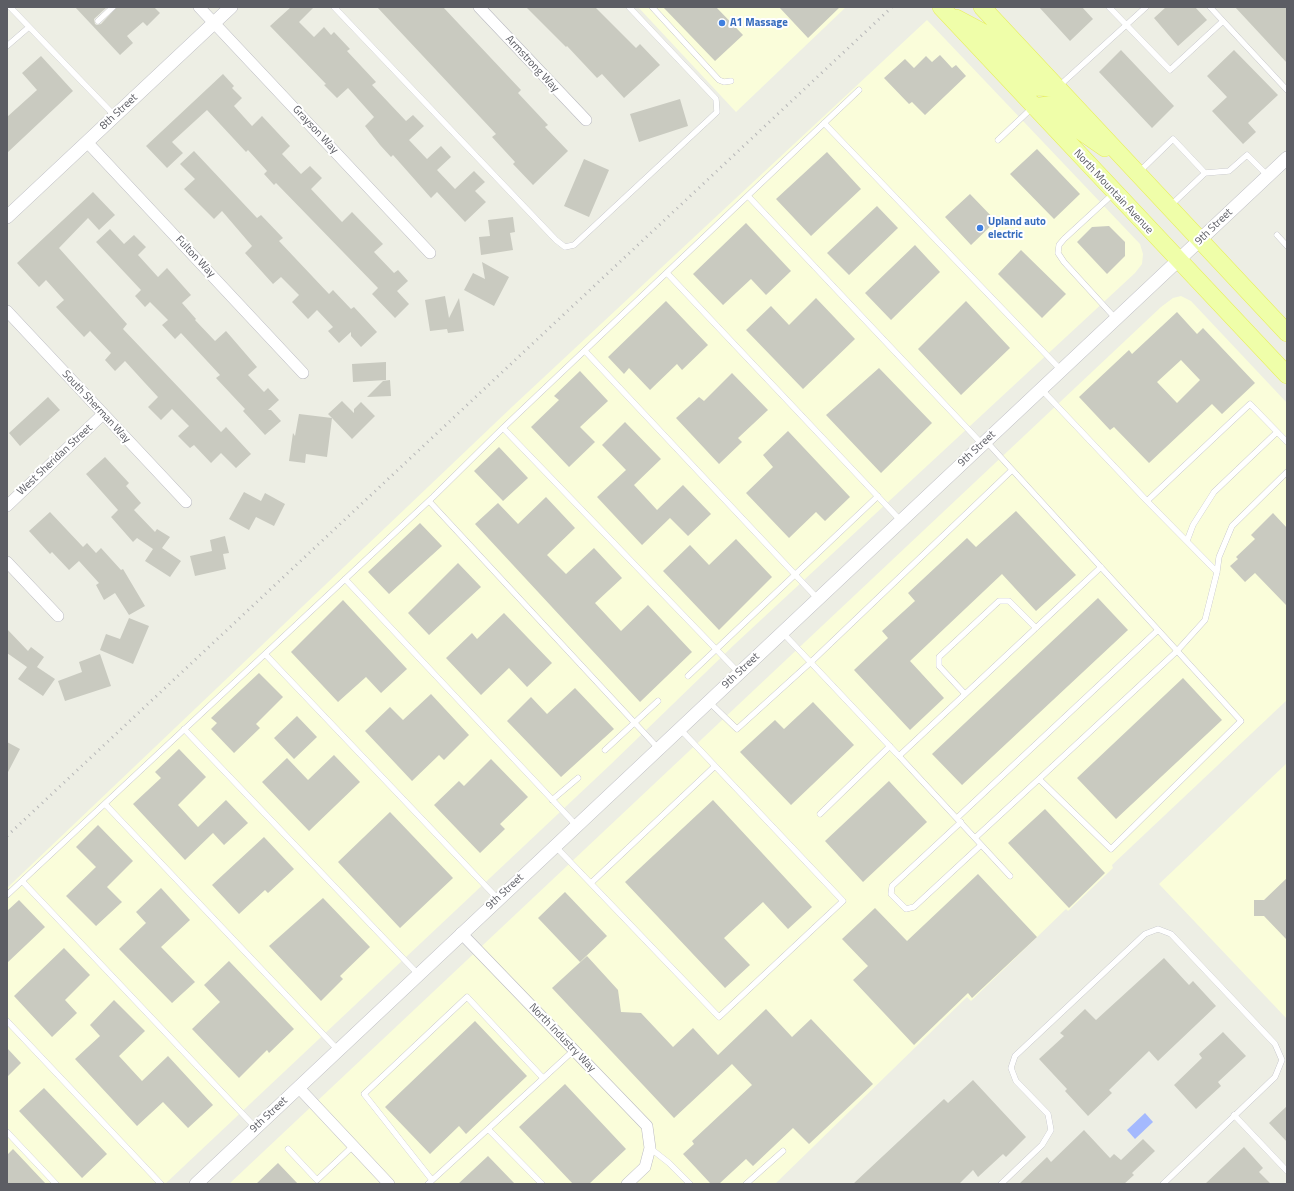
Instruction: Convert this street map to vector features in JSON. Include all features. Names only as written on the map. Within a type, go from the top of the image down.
[{"type":"main road","points":[[982,7],[1057,88],[1125,158],[1287,333]]},
{"type":"main road","points":[[943,10],[986,34],[1036,87],[1057,88]]},
{"type":"main road","name":"North Mountain Avenue","points":[[943,10],[1287,375]]},
{"type":"main road","points":[[1034,107],[1055,104],[1078,130],[1100,146],[1125,158]]},
{"type":"main road","points":[[1264,350],[1287,360]]},
{"type":"street","name":"Grayson Way","points":[[199,7],[430,253]]},
{"type":"street","name":"8th Street","points":[[7,217],[231,7]]},
{"type":"street","name":"Armstrong Way","points":[[479,7],[586,120]]},
{"type":"street","name":"Fulton Way","points":[[87,142],[303,373]]},
{"type":"street","name":"9th Street","points":[[196,1184],[461,933],[1287,158]]},
{"type":"street","name":"South Sherman Way","points":[[7,311],[186,502]]},
{"type":"street","name":"West Sheridan Street","points":[[7,506],[103,414]]},
{"type":"street","points":[[7,562],[58,616]]},
{"type":"street","name":"North Industry Way","points":[[461,933],[647,1126],[650,1148]]},
{"type":"street","points":[[299,1088],[389,1184]]},
{"type":"street","points":[[627,1184],[645,1167],[650,1148]]},
{"type":"lane","points":[[10,7],[115,116]]},
{"type":"lane","points":[[98,21],[113,7]]},
{"type":"lane","points":[[334,7],[556,240],[565,247],[574,245],[717,112],[716,99],[629,7]]},
{"type":"lane","points":[[652,7],[719,80],[724,82],[731,81]]},
{"type":"lane","points":[[1109,7],[1170,70],[1223,21]]},
{"type":"lane","points":[[1057,88],[1146,7]]},
{"type":"lane","points":[[1210,7],[1287,90]]},
{"type":"lane","points":[[7,46],[29,27]]},
{"type":"lane","points":[[7,895],[429,501],[503,428],[859,90]]},
{"type":"lane","points":[[998,140],[1034,107]]},
{"type":"lane","points":[[824,123],[1061,371]]},
{"type":"lane","points":[[1138,172],[1173,140],[1205,173]]},
{"type":"lane","points":[[1169,206],[1205,173],[1229,171],[1247,155],[1268,176]]},
{"type":"lane","points":[[1114,193],[1064,239],[1059,245],[1058,253],[1064,262],[1116,319]]},
{"type":"lane","points":[[748,196],[1012,470],[1241,721],[1111,849],[1039,779]]},
{"type":"lane","points":[[1277,235],[1287,246]]},
{"type":"lane","points":[[667,273],[901,521]]},
{"type":"lane","points":[[585,351],[818,599]]},
{"type":"lane","points":[[1041,389],[1217,572]]},
{"type":"lane","points":[[1148,500],[1250,404],[1287,442]]},
{"type":"lane","points":[[503,428],[739,673]]},
{"type":"lane","points":[[1187,541],[1193,524],[1214,492],[1277,432]]},
{"type":"lane","points":[[708,701],[737,729],[811,662],[1012,470]]},
{"type":"lane","points":[[975,838],[1177,651],[1205,620],[1217,572],[1219,557],[1232,526],[1287,472]]},
{"type":"lane","points":[[688,676],[878,496]]},
{"type":"lane","points":[[429,501],[658,748]]},
{"type":"lane","points":[[899,756],[1101,567]]},
{"type":"lane","points":[[345,579],[576,825]]},
{"type":"lane","points":[[965,694],[939,666],[939,657],[955,641],[999,601],[1009,601],[1036,628]]},
{"type":"lane","points":[[982,845],[914,907],[906,909],[891,894],[892,886],[1158,630]]},
{"type":"lane","points":[[782,632],[1010,876]]},
{"type":"lane","points":[[265,654],[498,899]]},
{"type":"lane","points":[[605,750],[658,701]]},
{"type":"lane","points":[[555,846],[719,1017],[843,901],[680,728]]},
{"type":"lane","points":[[184,729],[418,974]]},
{"type":"lane","points":[[820,814],[890,746]]},
{"type":"lane","points":[[591,883],[715,766]]},
{"type":"lane","points":[[552,800],[578,778]]},
{"type":"lane","points":[[105,804],[338,1050]]},
{"type":"lane","points":[[22,881],[256,1128]]},
{"type":"lane","points":[[1001,1184],[1042,1145],[1051,1130],[1048,1114],[1016,1081],[1012,1068],[1015,1056],[1145,934],[1158,930],[1171,934],[1275,1044],[1282,1060],[1275,1077],[1163,1184]]},
{"type":"lane","points":[[543,1078],[467,997],[364,1094],[430,1182],[574,1050]]},
{"type":"lane","points":[[7,1021],[161,1184]]},
{"type":"lane","points":[[1234,1115],[1287,1171]]},
{"type":"lane","points":[[488,1129],[542,1184]]},
{"type":"lane","points":[[7,1132],[56,1184]]},
{"type":"lane","points":[[288,1149],[317,1180],[353,1146]]},
{"type":"lane","points":[[650,1148],[669,1163],[690,1184]]},
{"type":"lane","points":[[746,1184],[783,1151]]},
{"type":"shaded area","points":[[638,7],[846,7],[736,112]]},
{"type":"shaded area","points":[[927,20],[1140,244],[1143,254],[1142,264],[1135,273],[735,644],[610,765],[165,1184],[7,1184],[7,888],[513,406]]},
{"type":"shaded area","points":[[1181,296],[1191,301],[1287,403],[1287,700],[1112,865],[1113,868],[1068,911],[1066,909],[971,1001],[967,997],[775,1184],[229,1184],[1161,307],[1173,298]]},
{"type":"shaded area","points":[[1287,763],[1287,1019],[1159,884]]},
{"type":"water","points":[[1145,1113],[1153,1122],[1135,1139],[1127,1130]]},
{"type":"building","points":[[75,7],[107,7],[94,19],[95,24],[97,25],[101,24],[117,7],[154,7],[160,13],[147,26],[143,22],[127,36],[133,43],[120,55]]},
{"type":"building","points":[[291,7],[314,7],[299,22],[314,37],[324,27],[331,35],[334,32],[350,49],[347,51],[376,82],[372,85],[406,121],[413,115],[424,126],[409,140],[427,159],[441,146],[451,157],[437,170],[455,189],[474,171],[485,182],[475,191],[486,202],[465,222],[437,192],[431,198],[393,155],[391,157],[380,145],[365,126],[374,117],[348,88],[337,98],[324,85],[326,84],[270,26]]},
{"type":"building","points":[[377,7],[443,7],[521,90],[518,93],[548,125],[545,127],[568,151],[533,185],[513,164],[515,162],[492,137],[496,134]]},
{"type":"building","points":[[526,7],[595,7],[636,48],[640,44],[660,65],[624,98],[602,74],[597,78],[567,46],[566,47]]},
{"type":"building","points":[[663,7],[716,7],[743,35],[715,61]]},
{"type":"building","points":[[779,7],[840,7],[808,38]]},
{"type":"building","points":[[1039,7],[1082,7],[1093,19],[1070,41]]},
{"type":"building","points":[[1166,7],[1195,7],[1207,20],[1178,46],[1154,18]]},
{"type":"building","points":[[1235,7],[1287,7],[1287,63]]},
{"type":"building","points":[[1121,50],[1174,106],[1152,128],[1099,72]]},
{"type":"building","points":[[1234,50],[1278,95],[1248,123],[1256,132],[1243,144],[1212,111],[1227,97],[1207,76]]},
{"type":"building","points":[[940,55],[952,68],[956,65],[966,76],[925,115],[912,102],[909,104],[884,78],[905,59],[914,68],[926,56],[932,62]]},
{"type":"building","points":[[41,56],[73,91],[7,153],[7,117],[37,90],[22,73]]},
{"type":"building","points":[[223,74],[234,86],[232,88],[242,98],[234,106],[252,126],[262,116],[290,146],[282,154],[301,174],[310,166],[322,178],[311,189],[342,222],[352,212],[383,244],[374,252],[394,273],[398,270],[408,281],[397,291],[409,304],[395,318],[372,294],[378,288],[276,183],[274,185],[264,174],[267,171],[248,150],[246,152],[207,110],[172,142],[183,153],[167,168],[146,146]]},
{"type":"building","points":[[680,99],[688,126],[639,142],[630,114]]},
{"type":"building","points":[[1037,149],[1080,194],[1054,219],[1010,174]]},
{"type":"building","points":[[194,151],[257,218],[261,215],[283,238],[279,241],[329,294],[333,290],[351,309],[354,307],[377,332],[361,347],[351,336],[351,332],[339,343],[328,331],[333,327],[317,310],[308,319],[292,302],[299,295],[281,277],[273,284],[245,253],[252,246],[222,211],[214,219],[184,189],[195,179],[180,164]]},
{"type":"building","points":[[827,152],[861,189],[811,236],[776,199]]},
{"type":"building","points":[[584,159],[609,170],[589,217],[564,206]]},
{"type":"building","points":[[93,192],[115,215],[99,230],[88,218],[59,248],[127,324],[123,329],[221,432],[226,427],[251,454],[236,468],[221,453],[211,463],[194,445],[190,448],[178,436],[189,426],[172,409],[161,420],[148,407],[158,397],[125,361],[115,371],[105,360],[111,353],[90,331],[84,337],[56,307],[64,300],[46,280],[39,287],[17,263]]},
{"type":"building","points":[[970,194],[996,221],[971,245],[945,217]]},
{"type":"building","points":[[877,206],[898,228],[849,275],[827,253]]},
{"type":"building","points":[[513,217],[515,232],[510,233],[513,250],[481,255],[479,237],[490,236],[488,220]]},
{"type":"building","points":[[746,223],[791,271],[766,295],[751,279],[723,305],[693,274]]},
{"type":"building","points":[[1109,226],[1125,242],[1125,256],[1107,274],[1077,242],[1092,227]]},
{"type":"building","points":[[110,229],[124,244],[134,235],[146,247],[138,255],[158,277],[167,268],[191,295],[182,303],[196,319],[195,320],[215,341],[226,331],[257,367],[248,375],[264,392],[268,388],[279,400],[268,410],[271,410],[281,421],[265,435],[243,411],[245,409],[216,378],[220,375],[181,333],[175,339],[162,325],[168,320],[150,302],[145,307],[135,296],[141,290],[96,242]]},
{"type":"building","points":[[915,245],[940,272],[891,320],[865,293]]},
{"type":"building","points":[[1021,250],[1066,294],[1042,318],[998,274]]},
{"type":"building","points":[[482,262],[509,277],[494,306],[464,290],[473,273],[485,279]]},
{"type":"building","points":[[445,296],[449,318],[459,298],[464,331],[448,333],[447,329],[430,331],[425,300]]},
{"type":"building","points":[[816,298],[855,339],[803,389],[746,330],[771,306],[789,325]]},
{"type":"building","points":[[666,301],[708,345],[682,370],[677,364],[650,390],[629,368],[624,374],[608,357]]},
{"type":"building","points":[[966,301],[1010,348],[961,395],[918,349]]},
{"type":"building","points":[[1177,312],[1197,334],[1203,328],[1255,383],[1222,414],[1212,404],[1149,463],[1114,427],[1110,430],[1079,397],[1129,350],[1132,354]],"holes":[[[1181,360],[1200,380],[1177,403],[1157,382]]]},
{"type":"building","points":[[386,362],[386,380],[353,382],[352,364]]},
{"type":"building","points":[[879,368],[932,423],[881,473],[826,415]]},
{"type":"building","points":[[580,371],[608,401],[580,427],[595,442],[569,467],[531,427],[559,400],[554,396]]},
{"type":"building","points":[[732,373],[768,410],[738,438],[742,442],[719,464],[676,418],[699,397],[704,401]]},
{"type":"building","points":[[390,380],[391,396],[367,397],[383,381]]},
{"type":"building","points":[[48,397],[60,410],[20,446],[9,433]]},
{"type":"building","points":[[342,401],[354,413],[354,409],[361,402],[375,416],[352,439],[328,414]]},
{"type":"building","points":[[299,414],[332,418],[327,457],[306,454],[305,463],[289,461],[293,433],[295,436]]},
{"type":"building","points":[[625,422],[661,459],[634,485],[657,510],[683,485],[711,514],[688,536],[670,518],[642,545],[597,497],[626,470],[602,445]]},
{"type":"building","points":[[788,431],[850,497],[825,521],[816,512],[789,538],[746,493],[773,467],[763,455]]},
{"type":"building","points":[[499,447],[528,478],[503,501],[474,471]]},
{"type":"building","points":[[105,457],[129,483],[126,486],[141,503],[134,510],[155,532],[157,529],[170,537],[162,548],[181,561],[170,577],[145,561],[153,549],[137,538],[133,542],[111,517],[118,510],[86,474]]},
{"type":"building","points":[[244,492],[261,501],[265,493],[285,504],[274,526],[256,517],[249,530],[229,519]]},
{"type":"building","points":[[546,497],[575,528],[547,555],[566,574],[594,548],[622,578],[595,603],[621,631],[648,605],[692,652],[640,702],[475,524],[498,503],[518,524]]},
{"type":"building","points":[[1016,511],[1076,575],[1036,611],[1002,574],[910,661],[944,698],[910,730],[854,670],[888,638],[882,631],[915,601],[908,593],[967,538],[976,547]]},
{"type":"building","points":[[50,512],[83,547],[87,543],[96,553],[101,548],[121,570],[123,569],[145,606],[129,615],[115,593],[104,600],[96,585],[99,583],[79,561],[69,570],[52,552],[50,554],[29,531]]},
{"type":"building","points":[[1273,513],[1287,528],[1287,606],[1255,573],[1245,582],[1230,566],[1238,559],[1236,557],[1255,539],[1251,535]]},
{"type":"building","points":[[420,523],[442,546],[389,594],[368,572]]},
{"type":"building","points":[[225,536],[229,553],[223,554],[226,569],[195,576],[190,556],[212,551],[210,540]]},
{"type":"building","points":[[736,539],[772,577],[719,630],[663,571],[690,545],[709,565]]},
{"type":"building","points":[[458,563],[481,587],[429,635],[408,613]]},
{"type":"building","points":[[1098,598],[1128,630],[962,785],[932,754]]},
{"type":"building","points":[[343,600],[407,669],[381,693],[366,677],[338,702],[291,652]]},
{"type":"building","points":[[504,613],[552,663],[527,687],[509,668],[481,695],[446,658],[472,633],[477,639]]},
{"type":"building","points":[[129,618],[149,626],[133,664],[100,650],[106,634],[120,639]]},
{"type":"building","points":[[7,629],[28,651],[31,647],[44,657],[37,667],[55,679],[43,696],[18,679],[27,667],[7,653]]},
{"type":"building","points":[[100,654],[111,686],[65,701],[58,681],[82,672],[79,662]]},
{"type":"building","points":[[259,673],[283,697],[256,724],[260,728],[234,753],[211,729],[217,723],[211,718]]},
{"type":"building","points":[[1183,678],[1222,720],[1116,819],[1077,778]]},
{"type":"building","points":[[575,688],[614,729],[561,777],[507,721],[531,697],[547,714]]},
{"type":"building","points":[[431,694],[469,735],[444,760],[439,755],[412,781],[365,731],[390,707],[403,720]]},
{"type":"building","points":[[813,702],[854,745],[791,805],[740,752],[775,720],[784,729]]},
{"type":"building","points":[[297,716],[317,737],[294,759],[274,738]]},
{"type":"building","points":[[7,742],[20,749],[7,774]]},
{"type":"building","points":[[179,749],[206,777],[178,805],[198,827],[226,800],[248,823],[224,845],[213,833],[185,860],[133,804],[161,778],[155,772]]},
{"type":"building","points":[[334,755],[360,782],[309,831],[262,782],[287,758],[308,780]]},
{"type":"building","points":[[491,759],[528,797],[500,824],[505,829],[480,853],[434,805],[459,781],[464,786]]},
{"type":"building","points":[[889,781],[927,822],[863,882],[825,841]]},
{"type":"building","points":[[713,800],[812,907],[788,929],[763,902],[724,938],[750,965],[725,988],[625,882]]},
{"type":"building","points":[[1045,809],[1105,873],[1069,908],[1008,843]]},
{"type":"building","points":[[390,812],[453,878],[400,928],[338,862]]},
{"type":"building","points":[[98,825],[133,861],[107,887],[122,902],[96,926],[66,896],[96,867],[76,847]]},
{"type":"building","points":[[264,837],[294,869],[268,893],[265,890],[239,914],[212,885]]},
{"type":"building","points":[[978,874],[1037,937],[972,998],[968,993],[914,1045],[853,980],[868,966],[842,939],[875,908],[907,941]]},
{"type":"building","points":[[1287,878],[1287,940],[1264,916],[1254,916],[1254,900],[1264,900]]},
{"type":"building","points":[[161,888],[190,920],[161,947],[195,982],[172,1003],[119,949],[146,923],[136,912]]},
{"type":"building","points":[[565,892],[607,936],[580,962],[538,918]]},
{"type":"building","points":[[323,898],[370,947],[340,976],[343,979],[321,1001],[269,946]]},
{"type":"building","points":[[19,900],[45,927],[7,963],[7,911]]},
{"type":"building","points":[[64,948],[90,975],[65,1000],[77,1013],[52,1037],[14,996]]},
{"type":"building","points":[[587,956],[618,990],[621,1012],[641,1013],[673,1047],[693,1028],[718,1055],[766,1009],[792,1037],[811,1019],[873,1084],[809,1144],[793,1128],[753,1166],[746,1159],[720,1183],[710,1183],[683,1154],[694,1144],[692,1141],[752,1085],[732,1064],[674,1118],[552,988]]},
{"type":"building","points":[[1164,958],[1189,985],[1193,981],[1216,1006],[1158,1061],[1149,1051],[1109,1090],[1112,1093],[1088,1116],[1065,1091],[1067,1089],[1039,1059],[1064,1036],[1060,1033],[1085,1009],[1096,1020]]},
{"type":"building","points":[[229,961],[294,1029],[269,1053],[267,1050],[239,1078],[192,1029],[220,1002],[204,985]]},
{"type":"building","points":[[114,1000],[145,1031],[119,1056],[142,1081],[168,1056],[213,1105],[188,1128],[163,1102],[137,1126],[75,1059],[100,1036],[90,1025]]},
{"type":"building","points":[[475,1021],[527,1076],[466,1134],[459,1126],[430,1154],[385,1107]]},
{"type":"building","points":[[1223,1032],[1246,1056],[1218,1082],[1221,1086],[1196,1109],[1174,1085],[1202,1058],[1199,1054]]},
{"type":"building","points":[[7,1048],[21,1063],[7,1077]]},
{"type":"building","points":[[973,1080],[1026,1137],[1006,1157],[1003,1154],[978,1177],[973,1170],[959,1184],[853,1184],[944,1099],[948,1103]]},
{"type":"building","points":[[565,1084],[626,1149],[589,1184],[573,1184],[519,1127]]},
{"type":"building","points":[[44,1088],[107,1154],[82,1178],[19,1111]]},
{"type":"building","points":[[1287,1106],[1287,1142],[1269,1123]]},
{"type":"building","points":[[1084,1130],[1110,1158],[1114,1154],[1121,1160],[1143,1139],[1155,1151],[1132,1173],[1134,1175],[1124,1184],[1019,1184],[1047,1157],[1051,1162]]},
{"type":"building","points":[[1244,1147],[1263,1168],[1259,1172],[1271,1184],[1205,1184]]},
{"type":"building","points":[[13,1149],[46,1184],[7,1184],[7,1155]]},
{"type":"building","points":[[488,1156],[515,1184],[458,1184]]},
{"type":"building","points":[[278,1163],[298,1184],[256,1184]]},
{"type":"railway","points":[[7,836],[892,7]]},
{"type":"place","name":"A1 Massage","points":[[722,23]]},
{"type":"place","name":"Upland auto electric","points":[[980,228]]}]
